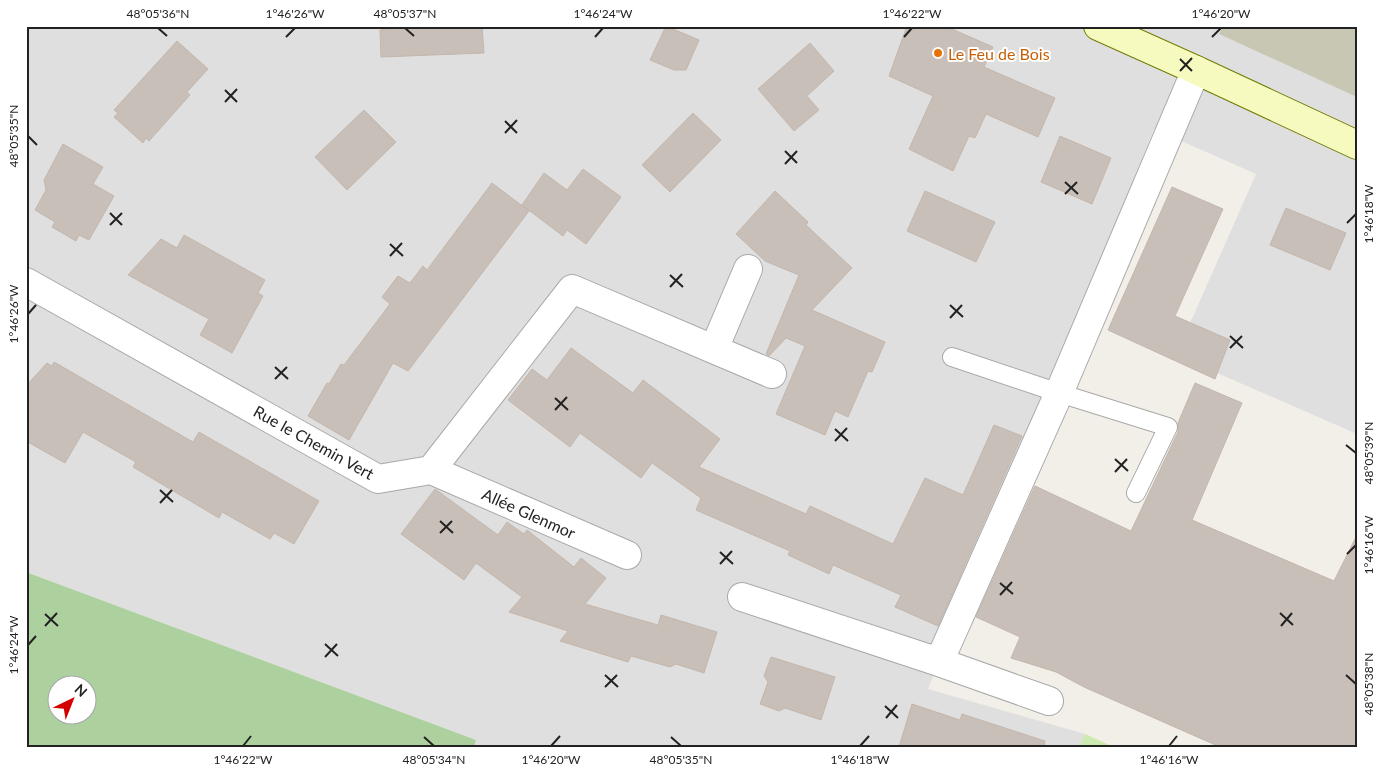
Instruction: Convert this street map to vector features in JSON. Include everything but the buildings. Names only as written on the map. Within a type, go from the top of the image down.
[{"type":"main road","points":[[1098,26],[1357,145]]},
{"type":"street","points":[[939,662],[1059,394],[1196,70]]},
{"type":"street","points":[[714,349],[748,269]]},
{"type":"street","name":"Rue le Chemin Vert","points":[[26,282],[378,479],[431,470]]},
{"type":"street","points":[[431,470],[572,289],[772,374]]},
{"type":"street","name":"Allée Glenmor","points":[[431,470],[626,555]]},
{"type":"street","points":[[742,597],[939,662],[1049,701]]},
{"type":"lane","points":[[952,357],[1059,394],[1168,428],[1136,493]]},
{"type":"shaded area","points":[[26,26],[1357,26],[1357,434],[1176,355],[1256,174],[1154,129],[928,689],[1085,734],[1079,747],[474,747],[476,740],[26,572]]},
{"type":"shaded area","points":[[1223,26],[1357,26],[1357,97],[1219,34]]},
{"type":"green space","points":[[26,572],[476,740],[474,747],[26,747]]},
{"type":"green space","points":[[1085,734],[1114,747],[1079,747]]},
{"type":"place","name":"Le Feu de Bois","points":[[938,53]]}]
